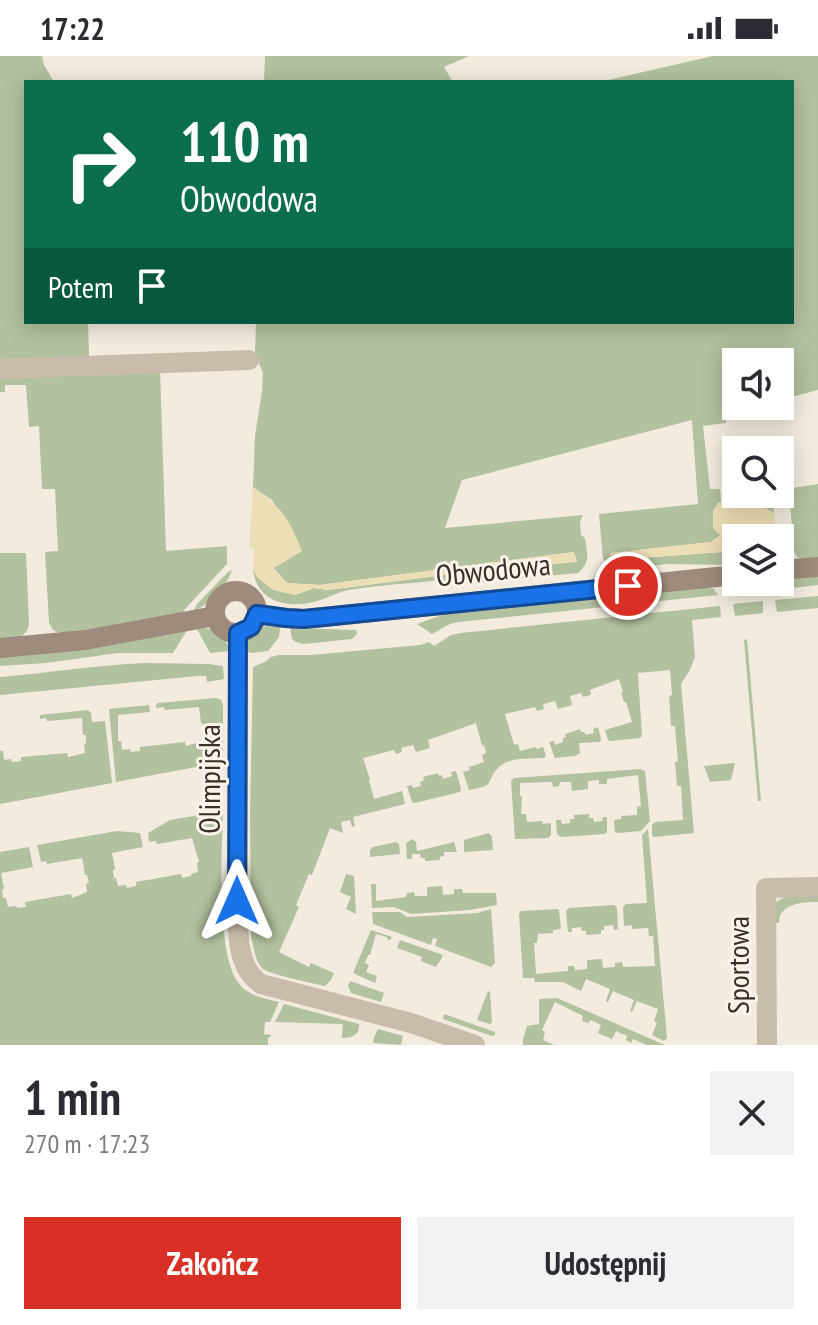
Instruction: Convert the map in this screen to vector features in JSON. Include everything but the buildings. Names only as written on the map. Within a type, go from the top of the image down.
[{"type":"main road","points":[[794,569],[818,567]]},
{"type":"main road","name":"Obwodowa","points":[[257,614],[304,619],[722,576]]},
{"type":"main road","points":[[237,591],[250,596],[257,614],[251,627],[238,633],[224,629],[215,616],[215,610],[220,598],[237,591]]},
{"type":"main road","points":[[0,648],[85,640],[215,616]]},
{"type":"street","points":[[0,369],[249,360]]},
{"type":"street","name":"Olimpijska","points":[[238,633],[238,927],[240,953],[251,977],[261,984],[411,1023],[475,1045]]},
{"type":"street","name":"Sportowa","points":[[767,1045],[766,888],[818,887]]},
{"type":"green space","points":[[0,56],[42,56],[53,80],[24,80],[24,324],[88,324],[89,357],[0,359]]},
{"type":"green space","points":[[265,56],[469,56],[444,67],[452,80],[264,80]]},
{"type":"green space","points":[[713,56],[818,56],[818,390],[794,396],[794,348],[722,348],[722,420],[726,423],[703,426],[710,489],[720,489],[721,502],[713,512],[713,528],[721,535],[711,542],[611,553],[612,560],[722,552],[722,565],[668,564],[613,569],[603,559],[599,514],[698,504],[692,420],[462,480],[445,528],[583,515],[581,535],[585,538],[587,557],[578,573],[444,586],[443,580],[384,585],[345,591],[302,604],[282,603],[265,595],[255,579],[253,568],[257,577],[295,595],[314,588],[328,590],[577,561],[574,552],[320,585],[287,583],[273,568],[301,551],[272,500],[253,487],[255,436],[263,373],[255,354],[256,324],[794,324],[794,80],[608,80]]},
{"type":"green space","points":[[160,369],[166,551],[227,546],[227,564],[183,613],[62,634],[53,630],[49,623],[45,552],[58,551],[55,489],[42,489],[39,426],[29,427],[26,385],[5,385],[5,392],[0,392],[0,373]]},
{"type":"green space","points":[[818,484],[818,558],[802,559],[794,551],[790,508],[794,508],[794,488]]},
{"type":"green space","points":[[0,553],[26,553],[29,625],[25,633],[14,638],[0,639]]},
{"type":"green space","points":[[232,570],[217,594],[194,611],[197,604]]},
{"type":"green space","points":[[818,576],[818,585],[794,588],[794,579]]},
{"type":"green space","points":[[707,587],[714,589],[718,595],[459,622],[432,634],[417,624],[448,613]]},
{"type":"green space","points":[[818,596],[818,608],[777,612],[775,600]]},
{"type":"green space","points":[[763,601],[763,613],[735,616],[733,604]]},
{"type":"green space","points":[[720,606],[721,617],[692,620],[695,657],[681,684],[694,833],[652,835],[655,822],[683,820],[681,786],[677,786],[675,726],[671,726],[670,670],[638,673],[640,738],[608,740],[605,730],[632,722],[619,679],[590,690],[591,695],[583,697],[581,693],[570,696],[572,705],[558,709],[555,701],[543,704],[544,709],[537,711],[535,707],[505,714],[514,745],[518,744],[520,751],[543,747],[546,756],[503,764],[484,786],[469,790],[463,772],[484,762],[482,755],[486,753],[476,723],[428,740],[430,748],[416,752],[413,745],[401,748],[402,752],[396,754],[394,750],[363,758],[374,799],[402,791],[405,804],[353,817],[355,826],[352,827],[350,820],[341,822],[343,833],[330,828],[279,952],[309,967],[311,963],[334,973],[331,980],[325,986],[262,968],[251,937],[253,667],[279,655],[311,655],[429,642],[434,646],[451,635],[461,633]]},
{"type":"green space","points":[[266,626],[280,627],[279,637],[268,651],[246,651],[252,636]]},
{"type":"green space","points":[[205,628],[221,636],[230,651],[210,653],[197,629]]},
{"type":"green space","points":[[290,628],[356,630],[357,634],[352,639],[304,644],[292,639]]},
{"type":"green space","points":[[187,630],[173,653],[118,653],[0,666],[0,657],[87,649]]},
{"type":"green space","points":[[747,639],[761,801],[758,801],[744,640]]},
{"type":"green space","points":[[145,663],[223,666],[224,679],[207,682],[206,676],[198,676],[0,695],[0,677]]},
{"type":"green space","points":[[216,698],[223,705],[223,762],[116,782],[109,709],[149,705],[150,712],[118,715],[118,741],[121,741],[122,750],[130,749],[131,752],[140,751],[140,747],[185,742],[186,746],[203,741],[204,724],[201,723],[199,707],[165,710],[164,707],[156,708],[156,705]]},
{"type":"green space","points":[[88,710],[92,722],[105,721],[112,783],[0,804],[0,751],[3,751],[4,760],[11,759],[12,762],[21,761],[21,757],[67,753],[68,757],[85,753],[86,735],[83,735],[82,718],[47,721],[46,718],[40,719],[40,715]]},
{"type":"green space","points":[[598,727],[600,742],[579,743],[580,753],[555,758],[549,742],[554,741],[555,745],[563,742],[565,734],[580,729],[586,735],[594,733],[593,729]]},
{"type":"green space","points":[[735,763],[731,780],[710,782],[704,766]]},
{"type":"green space","points":[[456,771],[460,792],[412,802],[407,786],[421,786],[423,777],[438,773],[443,779]]},
{"type":"green space","points":[[645,771],[650,821],[641,831],[615,832],[614,820],[621,819],[621,816],[637,815],[637,807],[641,806],[638,775],[607,779],[607,784],[599,784],[599,780],[588,781],[588,789],[572,791],[571,782],[560,782],[559,786],[553,787],[552,782],[520,783],[521,814],[526,814],[527,822],[551,823],[551,835],[548,838],[515,839],[511,781],[514,778]]},
{"type":"green space","points":[[223,811],[221,876],[227,951],[232,971],[244,989],[279,1002],[270,1022],[265,1022],[264,1034],[272,1035],[268,1038],[268,1045],[0,1045],[0,852],[29,847],[33,867],[1,873],[3,898],[6,898],[8,907],[26,907],[25,902],[71,894],[72,898],[87,892],[86,884],[89,883],[82,858],[47,864],[46,861],[41,862],[37,845],[117,831],[140,833],[143,847],[112,853],[114,878],[118,886],[126,885],[127,888],[136,886],[136,882],[181,874],[182,878],[198,872],[199,862],[192,838],[157,844],[156,841],[149,842],[148,833],[170,820]]},
{"type":"green space","points":[[589,814],[594,822],[607,817],[605,834],[561,837],[557,834],[556,820],[561,820],[562,824],[570,823],[574,815]]},
{"type":"green space","points":[[648,829],[667,1038],[664,1041],[652,1035],[658,1009],[637,1001],[632,1012],[634,1000],[613,991],[608,1002],[610,989],[586,979],[581,991],[563,982],[535,982],[534,978],[523,978],[521,911],[559,910],[561,929],[538,934],[537,943],[534,943],[536,974],[568,971],[568,966],[574,966],[575,970],[587,969],[587,960],[602,959],[603,968],[615,967],[615,963],[622,962],[623,967],[655,966],[653,936],[649,936],[648,928],[624,926],[623,907],[626,904],[647,903],[642,835]]},
{"type":"green space","points":[[489,833],[493,850],[464,852],[464,840]]},
{"type":"green space","points":[[412,839],[416,842],[417,851],[454,842],[457,852],[444,852],[440,860],[425,861],[420,854],[412,854],[412,859],[407,859],[406,843]]},
{"type":"green space","points":[[396,842],[400,854],[370,857],[373,847]]},
{"type":"green space","points":[[346,874],[354,876],[356,914],[346,909],[351,897],[340,892]]},
{"type":"green space","points":[[371,884],[376,884],[376,901],[406,897],[407,893],[414,892],[415,896],[427,896],[427,887],[442,886],[443,895],[454,894],[454,889],[462,889],[463,893],[496,893],[497,905],[411,914],[394,907],[372,908]]},
{"type":"green space","points":[[787,896],[818,896],[818,902],[799,903],[787,908],[780,916],[779,923],[775,923],[776,902]]},
{"type":"green space","points":[[614,905],[617,908],[618,929],[614,930],[613,925],[604,926],[601,934],[586,935],[581,927],[568,932],[566,911],[569,908]]},
{"type":"green space","points":[[491,909],[495,963],[491,967],[435,946],[437,939],[433,938],[431,945],[373,924],[372,912],[400,912],[407,917],[477,913]]},
{"type":"green space","points":[[371,930],[392,937],[390,940],[376,934],[365,963],[369,965],[366,972],[377,976],[375,983],[353,973]]},
{"type":"green space","points":[[400,940],[443,955],[436,967],[421,961],[422,957],[397,948]]},
{"type":"green space","points":[[350,981],[384,993],[381,1002],[351,993],[348,986]]},
{"type":"green space","points":[[488,991],[492,1022],[490,1024],[477,1020]]},
{"type":"green space","points":[[557,998],[665,1045],[647,1045],[633,1039],[631,1043],[626,1040],[627,1036],[616,1031],[612,1039],[598,1033],[601,1025],[591,1020],[588,1023],[582,1021],[583,1016],[555,1002],[542,1030],[545,1032],[543,1040],[554,1045],[523,1045],[527,1026],[539,1024],[539,999]]},
{"type":"green space","points":[[284,1004],[359,1024],[358,1031],[342,1038],[343,1024],[275,1022]]},
{"type":"green space","points":[[444,1014],[495,1032],[495,1035],[443,1019]]},
{"type":"green space","points":[[378,1029],[403,1036],[401,1045],[373,1043]]},
{"type":"sand","points":[[253,487],[284,514],[302,551],[274,568],[287,583],[320,585],[574,552],[577,562],[327,590],[314,588],[295,595],[273,590],[257,577],[253,568],[254,549],[249,548]]},
{"type":"sand","points":[[722,502],[722,508],[765,508],[774,513],[775,524],[722,524],[722,552],[611,560],[610,553],[711,542],[720,535],[713,528],[713,512],[718,503]]},
{"type":"route","points":[[237,901],[238,633],[251,627],[257,614],[304,619],[628,586]]}]
